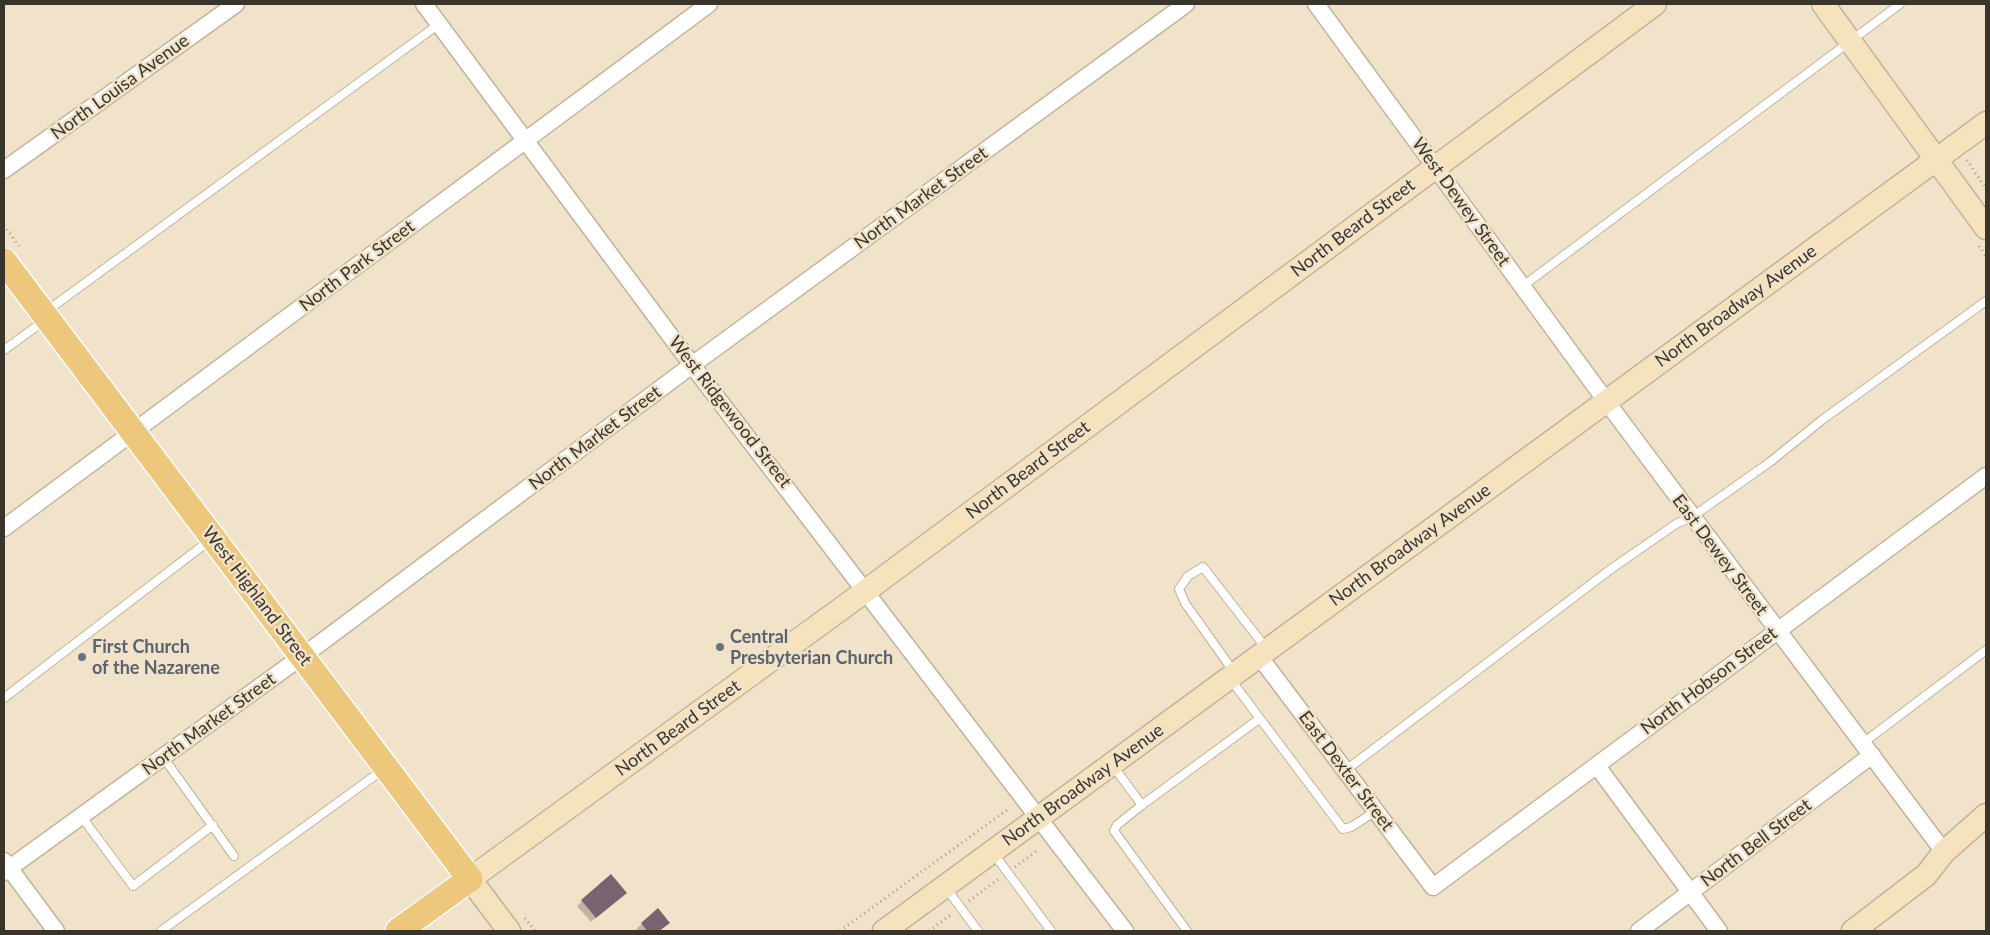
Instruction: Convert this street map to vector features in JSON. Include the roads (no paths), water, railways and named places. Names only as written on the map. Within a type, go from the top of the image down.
[{"type":"main road","name":"West Highland Street","points":[[4,261],[135,432],[470,879]]},
{"type":"main road","name":"North Beard Street","points":[[398,931],[470,879]]},
{"type":"street","name":"North Louisa Avenue","points":[[4,170],[236,4]]},
{"type":"street","name":"West Ridgewood Street","points":[[424,4],[692,365],[867,590],[1125,931]]},
{"type":"street","name":"North Park Street","points":[[4,528],[710,4]]},
{"type":"street","name":"North Market Street","points":[[6,867],[164,757],[692,365],[1186,4]]},
{"type":"street","name":"West Dewey Street","points":[[1316,4],[1606,401]]},
{"type":"street","name":"North Beard Street","points":[[470,879],[867,590],[1655,4]]},
{"type":"street","points":[[1823,4],[1986,228]]},
{"type":"street","name":"North Broadway Avenue","points":[[884,931],[1986,123]]},
{"type":"street","name":"East Dewey Street","points":[[1606,401],[1944,852]]},
{"type":"street","name":"North Hobson Street","points":[[1433,886],[1986,476]]},
{"type":"street","name":"East Dexter Street","points":[[1263,653],[1346,770],[1433,886]]},
{"type":"street","name":"North Bell Street","points":[[1639,931],[1690,893],[1867,749]]},
{"type":"street","points":[[1597,766],[1719,931]]},
{"type":"street","points":[[1853,931],[1926,875],[1944,852],[1986,815]]},
{"type":"street","points":[[6,867],[56,931]]},
{"type":"street","name":"West Highland Street","points":[[470,879],[509,931]]},
{"type":"lane","points":[[1523,286],[1900,4]]},
{"type":"lane","points":[[4,350],[37,326],[44,313],[439,24]]},
{"type":"lane","points":[[1346,770],[1611,569],[1676,524],[1692,517],[1770,462],[1822,420],[1986,301]]},
{"type":"lane","points":[[4,698],[214,538]]},
{"type":"lane","points":[[1263,653],[1203,567],[1188,576],[1179,590],[1185,603],[1259,719],[1343,830],[1376,811]]},
{"type":"lane","points":[[1867,749],[1986,650]]},
{"type":"lane","points":[[1187,931],[1114,832],[1117,825],[1142,805],[1259,719]]},
{"type":"lane","points":[[164,757],[234,856]]},
{"type":"lane","points":[[1112,764],[1142,805]]},
{"type":"lane","points":[[161,931],[386,768]]},
{"type":"lane","points":[[81,816],[133,886],[213,825]]},
{"type":"lane","points":[[992,852],[1050,931]]},
{"type":"lane","points":[[945,887],[978,931]]},
{"type":"place","name":"Central Presbyterian Church","points":[[720,647]]},
{"type":"place","name":"First Church of the Nazarene","points":[[82,657]]}]
